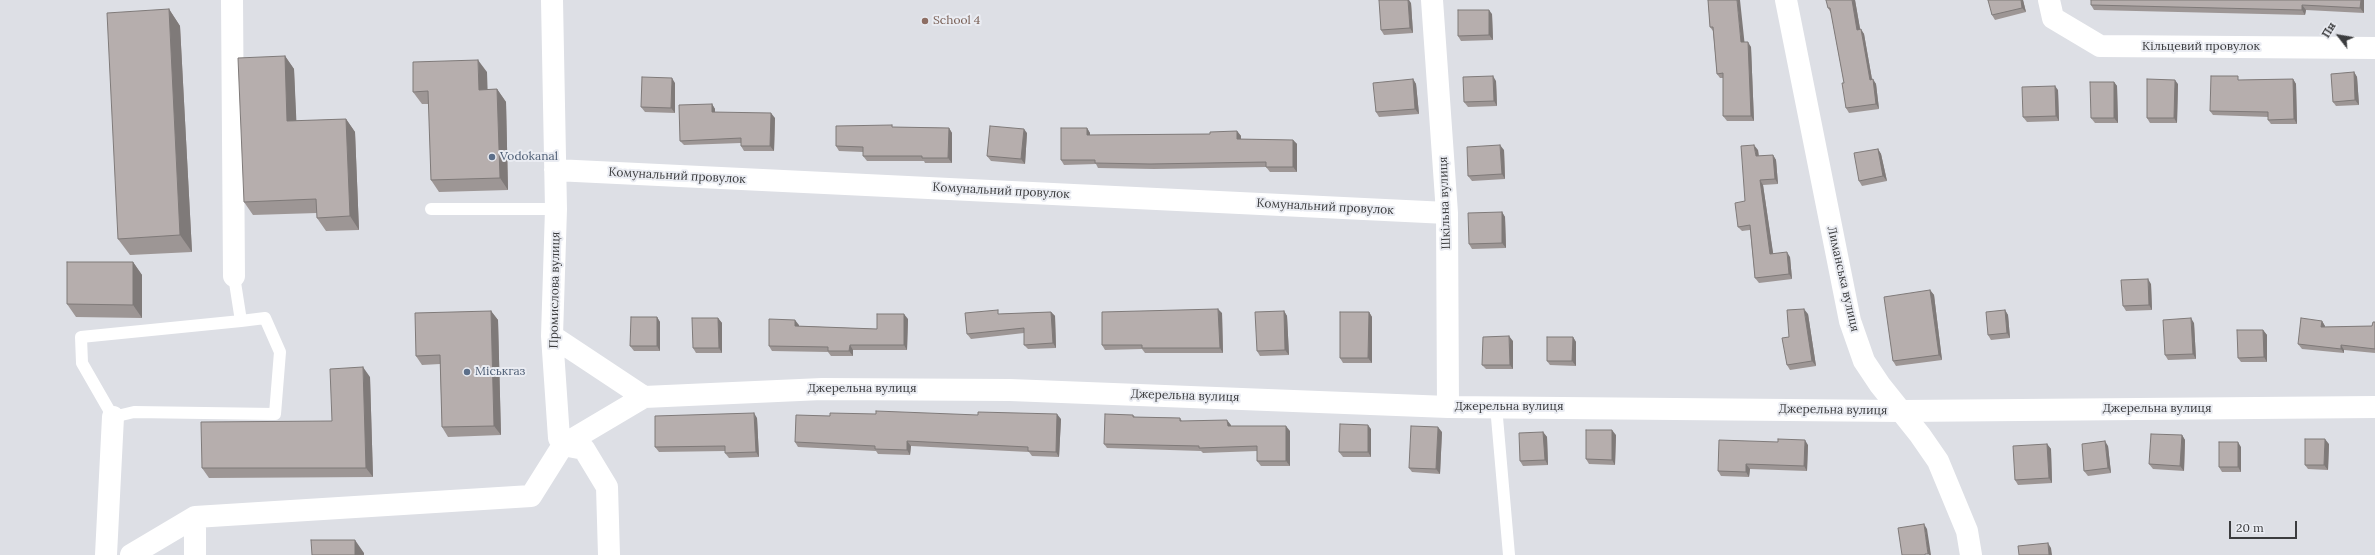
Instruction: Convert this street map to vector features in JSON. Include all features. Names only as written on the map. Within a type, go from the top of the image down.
[{"type":"street","points":[[232,0],[234,276]]},
{"type":"street","name":"Промислова вулиця","points":[[552,0],[556,209],[552,336],[559,438],[563,445]]},
{"type":"street","name":"Шкільна вулиця","points":[[1432,0],[1447,213],[1448,407]]},
{"type":"street","name":"Лиманська вулиця","points":[[1786,0],[1850,321],[1864,361],[1880,385],[1902,411],[1938,462],[1967,531],[1971,555]]},
{"type":"street","name":"Кільцевий провулок","points":[[2049,0],[2053,18],[2100,46],[2375,48]]},
{"type":"street","name":"Комунальний провулок","points":[[555,170],[1447,213]]},
{"type":"street","points":[[131,555],[195,517],[531,496],[563,445],[644,397],[552,336]]},
{"type":"street","name":"Джерельна вулиця","points":[[644,397],[822,389],[1010,390],[1448,407],[1496,406],[1902,411],[2375,407]]},
{"type":"street","points":[[106,555],[113,417]]},
{"type":"street","points":[[563,445],[584,449],[606,486],[610,555]]},
{"type":"street","points":[[195,517],[195,555]]},
{"type":"lane","points":[[431,209],[556,209]]},
{"type":"lane","points":[[234,276],[241,321]]},
{"type":"lane","points":[[265,318],[280,352],[274,414],[134,412],[113,417],[82,363],[81,337],[265,318]]},
{"type":"lane","points":[[1496,406],[1509,555]]},
{"type":"building","points":[[1379,0],[1408,0],[1410,28],[1381,30]]},
{"type":"building","points":[[1708,0],[1737,0],[1741,42],[1748,42],[1751,116],[1723,116],[1723,73],[1717,74],[1713,27],[1710,27]]},
{"type":"building","points":[[1826,0],[1852,0],[1857,30],[1861,29],[1870,80],[1873,79],[1876,104],[1846,108],[1842,83],[1844,83],[1830,8],[1828,8]]},
{"type":"building","points":[[1988,0],[2021,0],[2022,8],[1992,15]]},
{"type":"building","points":[[2091,0],[2361,0],[2360,8],[2302,5],[2302,10],[2091,5]]},
{"type":"building","points":[[169,9],[180,235],[118,239],[107,13]]},
{"type":"building","points":[[1458,10],[1489,10],[1489,35],[1458,36]]},
{"type":"building","points":[[285,56],[287,121],[346,119],[350,216],[317,218],[316,199],[244,202],[238,58]]},
{"type":"building","points":[[478,60],[479,90],[497,89],[500,178],[431,180],[428,91],[413,92],[413,62]]},
{"type":"building","points":[[2354,72],[2355,100],[2333,102],[2331,74]]},
{"type":"building","points":[[1493,76],[1494,101],[1464,102],[1463,77]]},
{"type":"building","points":[[2211,76],[2238,76],[2238,80],[2293,79],[2294,119],[2268,120],[2268,112],[2210,111]]},
{"type":"building","points":[[642,77],[672,78],[671,108],[641,107]]},
{"type":"building","points":[[1413,79],[1415,109],[1376,112],[1373,83]]},
{"type":"building","points":[[2147,79],[2175,80],[2174,118],[2147,118]]},
{"type":"building","points":[[2090,82],[2114,82],[2114,118],[2091,118]]},
{"type":"building","points":[[2055,86],[2056,116],[2023,117],[2022,87]]},
{"type":"building","points":[[712,104],[712,112],[771,113],[770,146],[741,146],[741,138],[680,141],[679,105]]},
{"type":"building","points":[[892,125],[892,127],[949,128],[948,158],[922,158],[922,156],[863,156],[863,147],[836,146],[836,126]]},
{"type":"building","points":[[990,126],[1024,129],[1021,159],[987,156]]},
{"type":"building","points":[[1061,128],[1087,128],[1087,135],[1210,134],[1210,132],[1237,131],[1237,139],[1293,140],[1293,167],[1266,167],[1266,162],[1150,164],[1095,163],[1095,160],[1061,160]]},
{"type":"building","points":[[1500,145],[1502,174],[1468,176],[1467,147]]},
{"type":"building","points":[[1754,145],[1756,156],[1773,155],[1775,179],[1760,180],[1770,254],[1787,252],[1789,274],[1755,278],[1750,225],[1738,227],[1735,203],[1745,201],[1741,146]]},
{"type":"building","points":[[1878,149],[1883,176],[1859,181],[1854,153]]},
{"type":"building","points":[[1502,212],[1502,243],[1469,244],[1468,213]]},
{"type":"building","points":[[67,262],[133,262],[133,305],[67,304]]},
{"type":"building","points":[[2148,279],[2149,305],[2123,306],[2121,280]]},
{"type":"building","points":[[1930,290],[1939,355],[1893,361],[1884,297]]},
{"type":"building","points":[[1218,309],[1220,348],[1142,348],[1142,345],[1102,345],[1102,312]]},
{"type":"building","points":[[1804,309],[1812,361],[1787,365],[1782,338],[1789,337],[1787,310]]},
{"type":"building","points":[[998,310],[998,314],[1051,312],[1053,343],[1024,345],[1024,328],[967,334],[965,313]]},
{"type":"building","points":[[2005,310],[2007,333],[1988,335],[1986,312]]},
{"type":"building","points":[[491,311],[494,426],[442,427],[440,355],[416,356],[415,313]]},
{"type":"building","points":[[1284,311],[1285,350],[1257,351],[1255,312]]},
{"type":"building","points":[[1340,312],[1369,312],[1368,358],[1340,358]]},
{"type":"building","points":[[877,314],[904,314],[904,345],[850,345],[849,351],[828,351],[828,347],[769,346],[769,319],[795,320],[795,326],[877,329]]},
{"type":"building","points":[[631,317],[657,317],[657,346],[630,346]]},
{"type":"building","points":[[692,318],[718,318],[719,348],[693,348]]},
{"type":"building","points":[[2191,318],[2193,354],[2165,355],[2163,320]]},
{"type":"building","points":[[2301,318],[2322,321],[2321,327],[2372,326],[2373,322],[2375,322],[2375,349],[2341,345],[2341,349],[2298,344]]},
{"type":"building","points":[[2237,330],[2263,330],[2264,357],[2238,358]]},
{"type":"building","points":[[1509,336],[1510,365],[1482,365],[1483,337]]},
{"type":"building","points":[[1547,337],[1573,337],[1572,361],[1547,361]]},
{"type":"building","points":[[363,367],[366,468],[202,468],[201,422],[332,421],[330,369]]},
{"type":"building","points":[[876,411],[978,415],[978,412],[1057,414],[1056,452],[1028,451],[1028,447],[907,441],[907,450],[875,449],[875,446],[795,442],[796,415],[830,416],[830,413],[876,414]]},
{"type":"building","points":[[754,413],[756,452],[725,453],[725,446],[655,447],[655,416]]},
{"type":"building","points":[[1105,414],[1133,415],[1133,417],[1180,418],[1180,421],[1227,420],[1228,426],[1286,426],[1286,461],[1257,461],[1257,446],[1199,448],[1199,446],[1104,444]]},
{"type":"building","points":[[1340,424],[1368,425],[1368,452],[1339,452]]},
{"type":"building","points":[[1411,426],[1438,427],[1436,469],[1409,468]]},
{"type":"building","points":[[1586,430],[1612,430],[1612,460],[1586,459]]},
{"type":"building","points":[[1543,432],[1545,460],[1520,461],[1519,433]]},
{"type":"building","points":[[2151,434],[2182,435],[2180,466],[2149,464]]},
{"type":"building","points":[[1778,439],[1805,440],[1804,466],[1746,464],[1746,472],[1718,471],[1719,440],[1778,442]]},
{"type":"building","points":[[2305,439],[2325,439],[2324,465],[2305,465]]},
{"type":"building","points":[[2105,441],[2108,468],[2084,471],[2082,444]]},
{"type":"building","points":[[2219,442],[2238,442],[2238,467],[2219,467]]},
{"type":"building","points":[[2047,444],[2049,478],[2015,480],[2013,446]]},
{"type":"building","points":[[1924,524],[1928,554],[1902,555],[1898,528]]},
{"type":"building","points":[[311,540],[355,540],[355,555],[312,555]]},
{"type":"building","points":[[2048,543],[2049,555],[2019,555],[2018,546]]},
{"type":"place","name":"School 4","points":[[925,21]]},
{"type":"place","name":"Vodokanal","points":[[492,157]]},
{"type":"place","name":"Міськгаз","points":[[467,372]]}]
